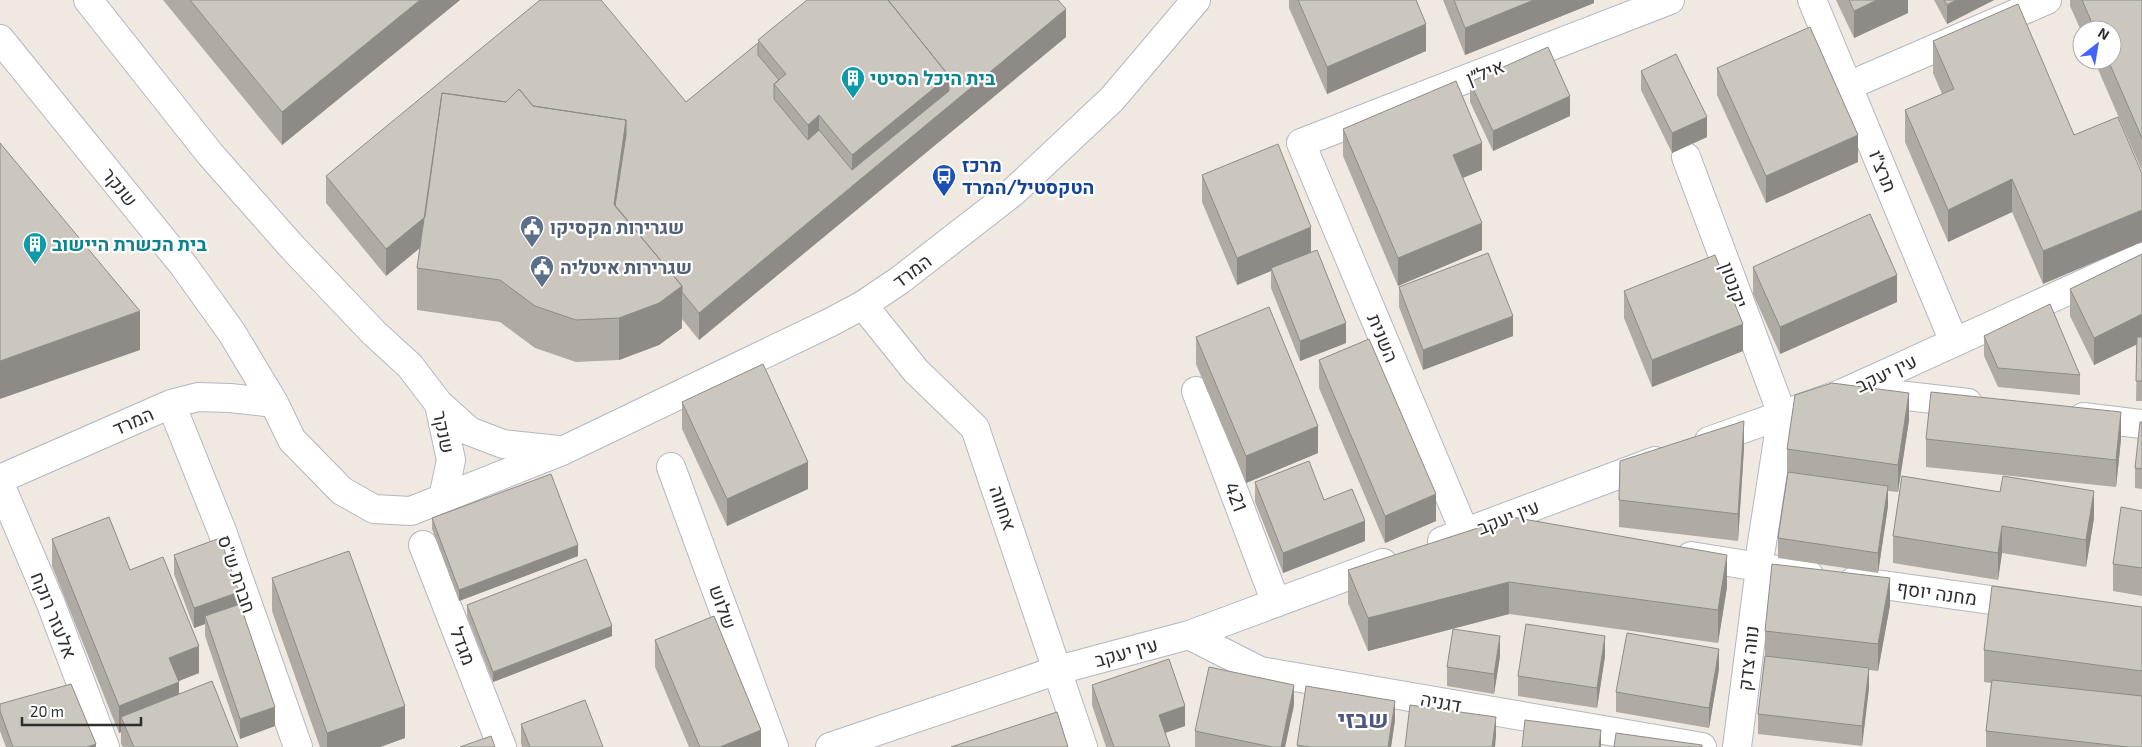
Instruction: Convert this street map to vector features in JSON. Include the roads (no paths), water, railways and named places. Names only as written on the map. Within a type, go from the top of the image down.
[{"type":"street","name":"שנקר","points":[[0,39],[184,266],[232,333],[274,403],[292,440],[342,491],[374,509],[411,511],[443,498],[451,460],[438,404],[410,366],[374,333],[293,248],[210,154],[88,0]]},
{"type":"street","name":"המרד","points":[[443,498],[562,451],[863,305],[900,280],[1012,193],[1112,98],[1196,0]]},
{"type":"street","name":"איל״ן","points":[[1301,143],[1670,0]]},
{"type":"street","name":"תרצ״ו","points":[[1812,0],[1954,342]]},
{"type":"street","points":[[1848,86],[2047,0]]},
{"type":"street","name":"השנית","points":[[1301,143],[1465,533]]},
{"type":"street","name":"יקנטון","points":[[1686,157],[1782,414]]},
{"type":"street","name":"עין יעקב","points":[[830,747],[1058,670],[1189,635],[1843,392],[2142,257]]},
{"type":"street","name":"אחווה","points":[[863,305],[916,371],[975,428],[1083,747]]},
{"type":"street","name":"421","points":[[1196,391],[1276,603]]},
{"type":"street","points":[[1843,392],[1866,391],[1888,393],[1992,407]]},
{"type":"street","name":"המרד","points":[[0,479],[171,404],[198,397],[230,398],[274,403]]},
{"type":"street","name":"חברת ש\"ס","points":[[171,404],[222,531],[298,747]]},
{"type":"street","points":[[438,404],[469,431],[503,444],[562,451]]},
{"type":"street","name":"נווה צדק","points":[[1737,747],[1760,559],[1782,414]]},
{"type":"street","points":[[2058,414],[2142,424]]},
{"type":"street","name":"שלוש","points":[[671,467],[774,747]]},
{"type":"street","name":"אלעזר רוקח","points":[[0,484],[51,604],[106,747]]},
{"type":"street","points":[[1496,521],[1543,530]]},
{"type":"street","name":"מגדל","points":[[423,545],[502,747]]},
{"type":"street","name":"מחנה יוסף","points":[[1665,552],[1760,559],[2054,609]]},
{"type":"street","name":"דגניה","points":[[1189,635],[1260,671],[1702,747]]},
{"type":"place","name":"בית היכל הסיטי","points":[[853,99]]},
{"type":"place","name":"מרכז הטקסטיל/המרד","points":[[944,197]]},
{"type":"place","name":"שגרירות מקסיקו","points":[[532,248]]},
{"type":"place","name":"בית הכשרת היישוב","points":[[35,265]]},
{"type":"place","name":"שגרירות איטליה","points":[[542,288]]},
{"type":"district","name":"שבזי","points":[[1363,720]]}]
